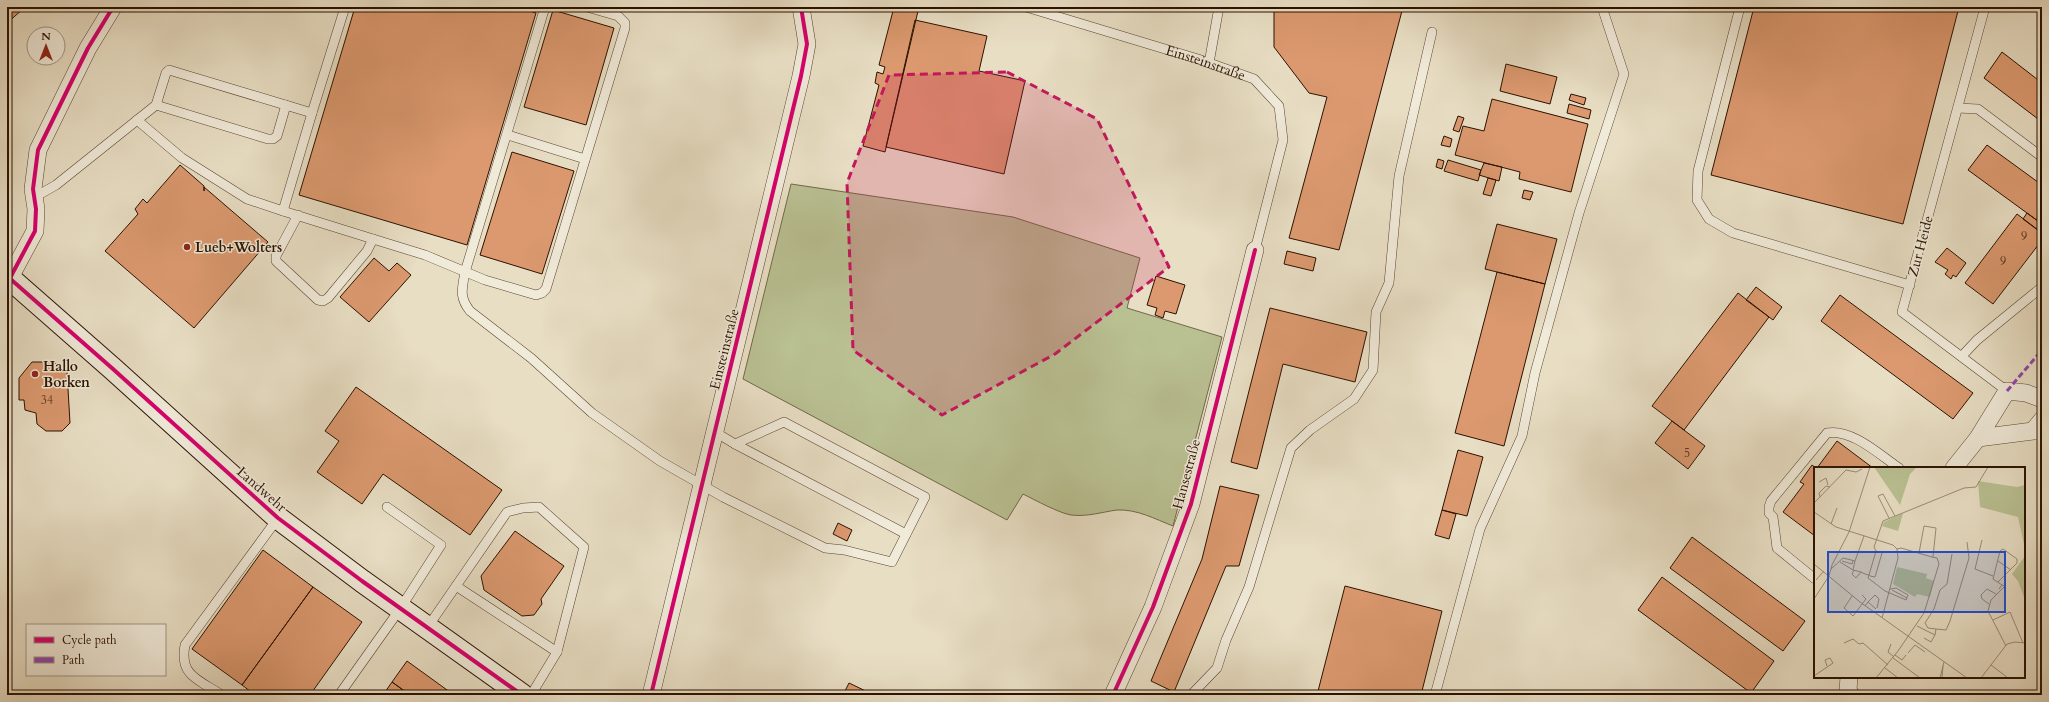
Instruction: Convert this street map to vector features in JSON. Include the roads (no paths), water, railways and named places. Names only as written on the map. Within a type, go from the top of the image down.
[{"type":"main road","name":"Landwehr","points":[[8,279],[113,369],[278,518],[400,609],[522,695]]},
{"type":"street","points":[[8,279],[35,231],[36,209],[32,189],[38,150],[88,48],[113,7]]},
{"type":"street","name":"Einsteinstraße","points":[[651,695],[801,76],[806,44],[801,7]]},
{"type":"street","name":"Hansestraße","points":[[1113,695],[1153,607],[1191,504],[1255,250]]},
{"type":"street","points":[[1955,467],[1978,438],[2008,391]]},
{"type":"street","name":"Zur Heide","points":[[2008,391],[2026,393],[2042,399]]},
{"type":"street","points":[[1978,438],[2033,431],[2042,420]]},
{"type":"street","points":[[1849,678],[1848,690],[1851,695]]},
{"type":"lane","points":[[283,211],[345,7]]},
{"type":"lane","points":[[545,7],[508,135],[465,272],[462,293],[463,303],[470,311],[531,358],[592,413],[660,461],[702,485],[825,548],[844,550],[892,562],[925,497],[784,422],[735,444]]},
{"type":"lane","points":[[137,120],[182,158],[248,199],[425,255],[486,280],[536,294],[542,293],[546,289],[625,23],[618,16],[587,7]]},
{"type":"lane","name":"Einsteinstraße","points":[[1026,7],[1054,11],[1254,79],[1279,106],[1283,140],[1255,250]]},
{"type":"lane","points":[[1209,63],[1219,7]]},
{"type":"lane","points":[[1435,695],[1480,529],[1522,436],[1534,373],[1579,213],[1624,74],[1602,7]]},
{"type":"lane","points":[[1740,7],[1698,171],[1697,200],[1709,219],[1733,233],[1910,285]]},
{"type":"lane","name":"Zur Heide","points":[[1985,7],[1902,312],[2008,391]]},
{"type":"lane","points":[[1191,695],[1216,668],[1226,640],[1250,587],[1291,448],[1310,430],[1354,398],[1373,370],[1376,312],[1389,283],[1400,176],[1432,32]]},
{"type":"lane","points":[[33,198],[56,185],[156,105],[166,73],[169,70],[312,113]]},
{"type":"lane","points":[[156,105],[268,139],[273,139],[277,136],[286,105]]},
{"type":"lane","points":[[1958,108],[1978,109],[2042,157]]},
{"type":"lane","points":[[508,135],[585,159]]},
{"type":"lane","points":[[298,215],[276,256],[276,261],[318,300],[323,301],[328,298],[367,250],[373,239]]},
{"type":"lane","points":[[1962,356],[1977,340],[2042,287]]},
{"type":"lane","points":[[1814,578],[1776,548],[1773,517],[1770,513],[1769,507],[1771,501],[1827,433],[1835,431],[1848,434],[1898,467]]},
{"type":"lane","points":[[715,432],[906,534]]},
{"type":"lane","points":[[339,695],[400,609],[441,545],[387,507]]},
{"type":"lane","points":[[427,628],[507,512],[523,508],[539,507],[584,546],[557,652],[531,695]]},
{"type":"lane","points":[[222,695],[187,671],[183,658],[185,645],[278,518]]},
{"type":"lane","points":[[456,586],[557,652]]},
{"type":"place","name":"Lueb+Wolters","points":[[187,247]]},
{"type":"place","name":"Hallo Borken","points":[[35,374]]}]
